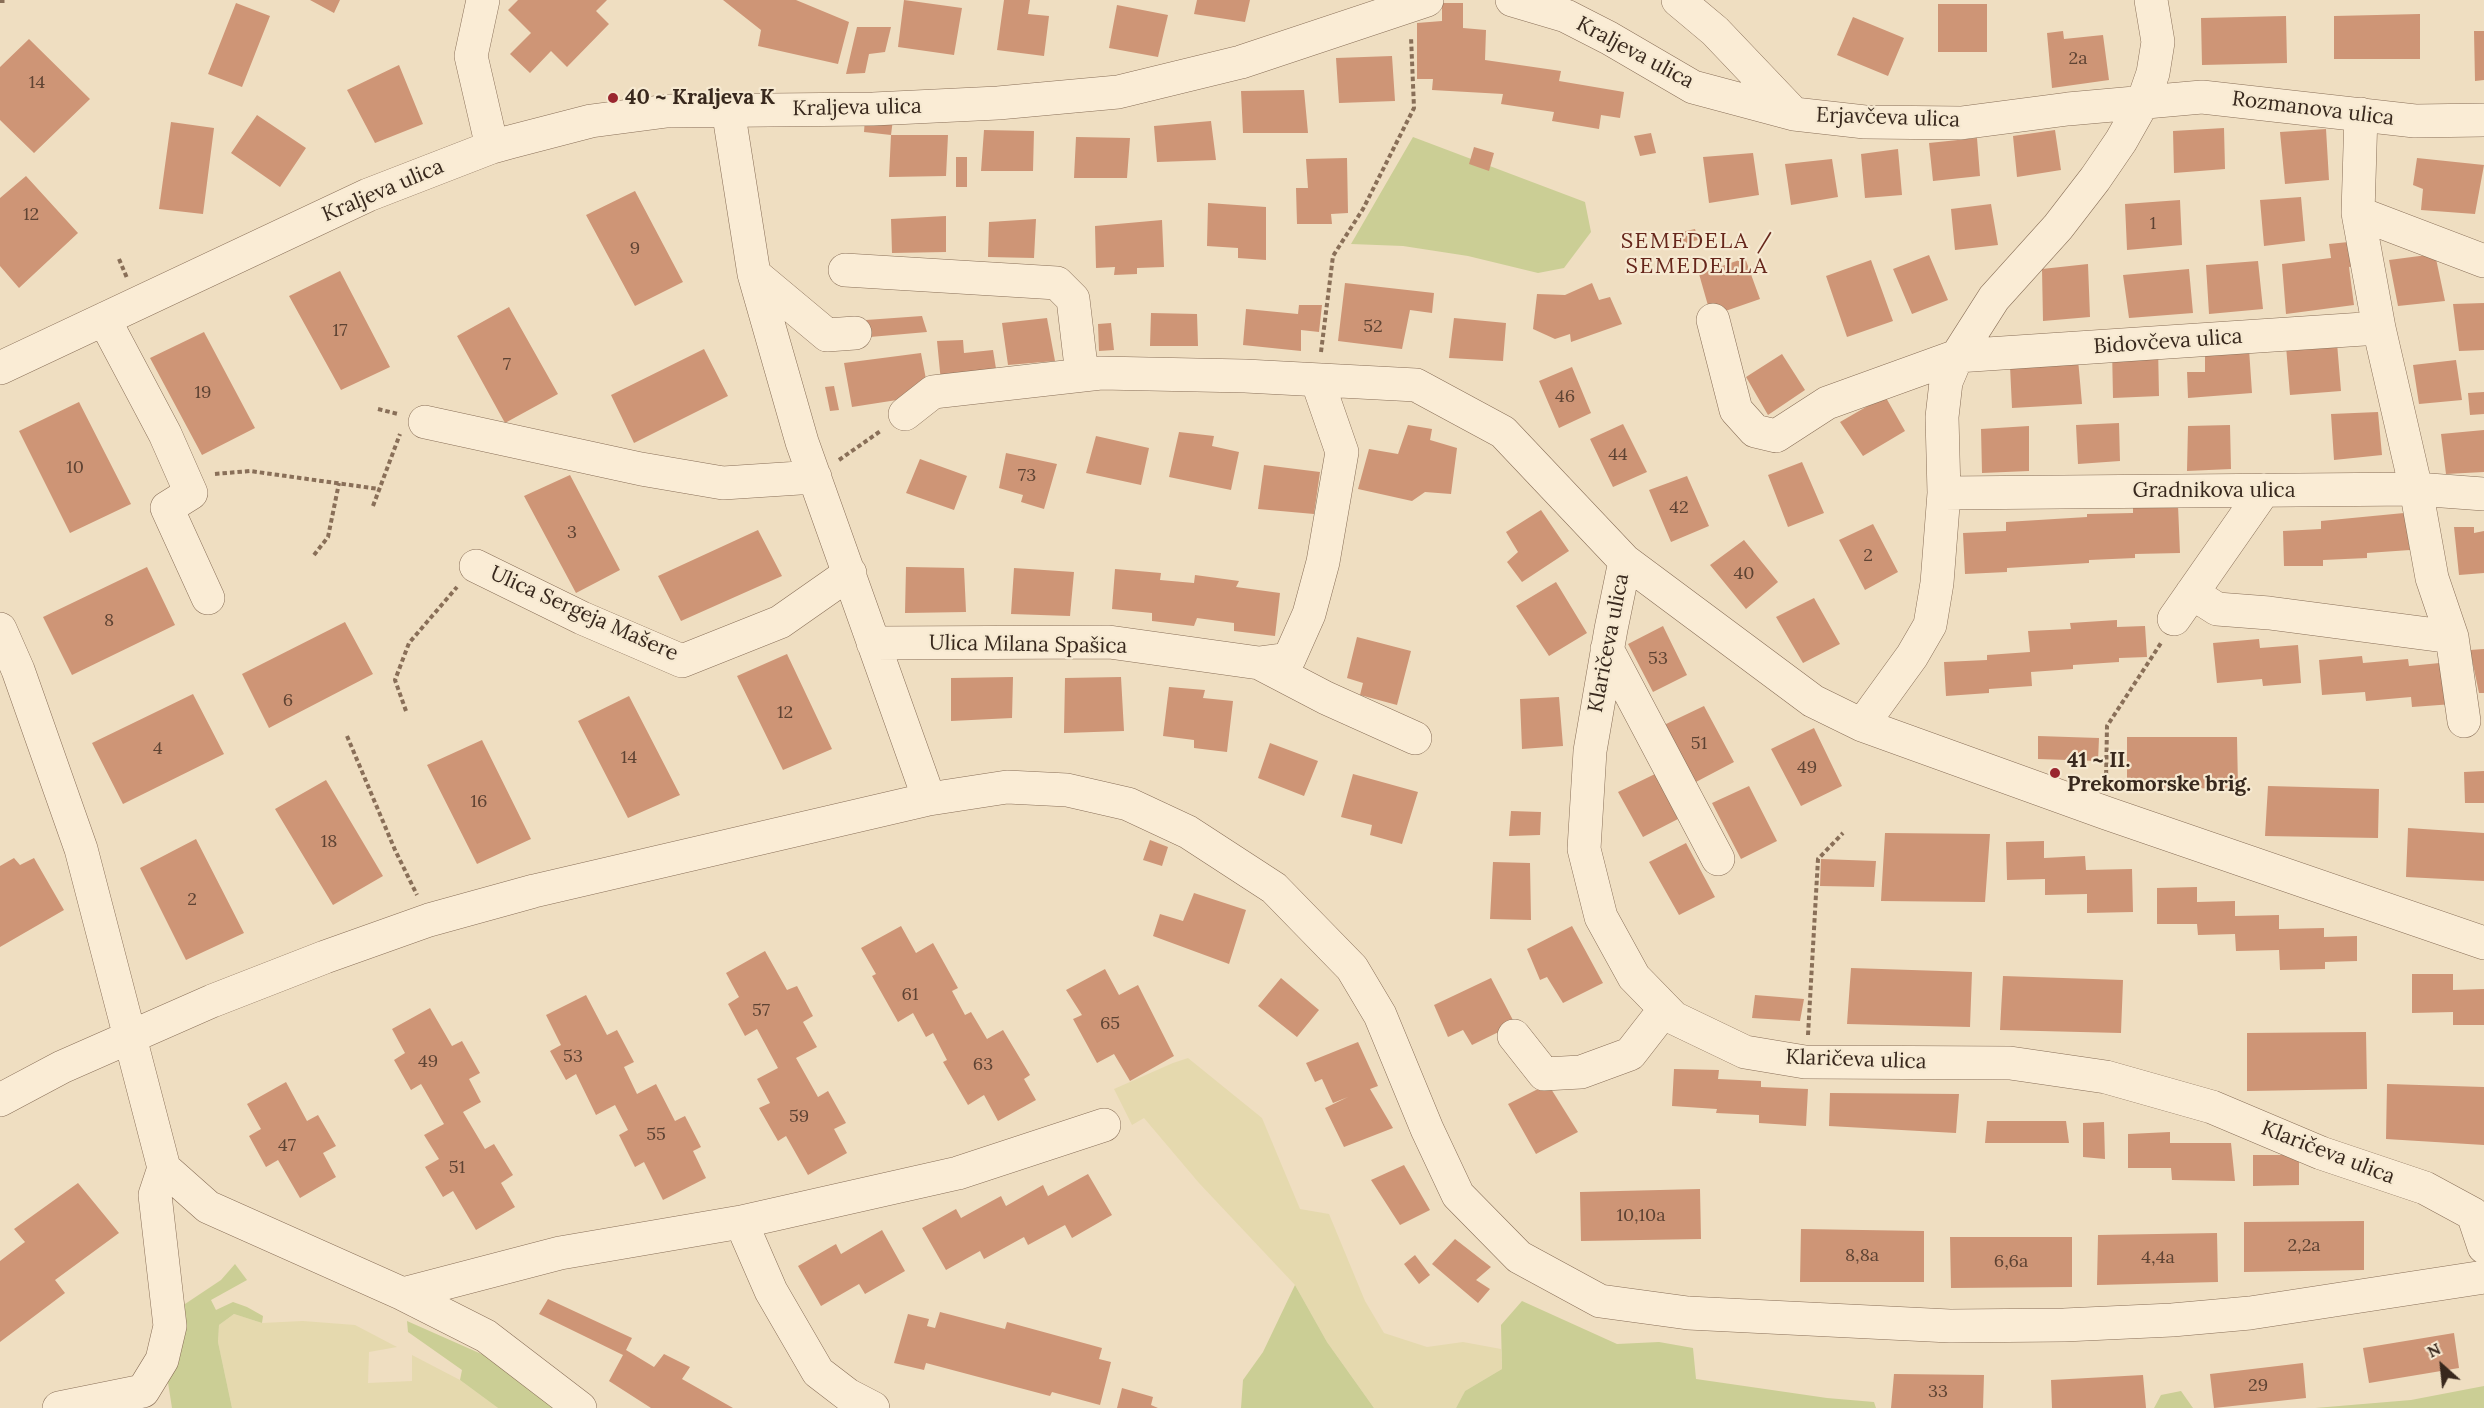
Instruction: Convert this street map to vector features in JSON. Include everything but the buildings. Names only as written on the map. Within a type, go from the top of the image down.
[{"type":"street","points":[[483,0],[471,56],[492,147]]},
{"type":"street","name":"Kraljeva ulica","points":[[1512,0],[1566,16],[1693,87],[1794,114]]},
{"type":"street","name":"Erjavčeva ulica","points":[[1678,0],[1715,31],[1794,114],[1865,122],[1960,123],[2143,102]]},
{"type":"street","points":[[1862,725],[1912,656],[1930,626],[1937,583],[1944,493],[1942,417],[1946,382],[1957,356],[1994,298],[2058,227],[2095,179],[2143,102],[2153,73],[2158,42],[2151,0]]},
{"type":"street","name":"Kraljeva ulica","points":[[0,368],[368,195],[492,147],[591,121],[668,111],[873,109],[1118,92],[1241,62],[1418,2]]},
{"type":"street","name":"Rozmanova ulica","points":[[2143,102],[2176,98],[2213,98],[2415,121],[2484,120]]},
{"type":"street","points":[[728,109],[754,274],[802,442],[929,799]]},
{"type":"street","points":[[2361,114],[2358,213],[2379,328],[2416,489],[2432,578],[2452,637],[2464,721]]},
{"type":"street","points":[[2358,213],[2484,261]]},
{"type":"street","points":[[845,270],[1057,283],[1072,299],[1082,375]]},
{"type":"street","points":[[754,274],[827,335],[855,333]]},
{"type":"street","points":[[104,319],[165,434],[191,493],[167,508],[208,598]]},
{"type":"street","name":"Bidovčeva ulica","points":[[1713,320],[1736,410],[1755,431],[1776,436],[1827,403],[1957,356],[2379,328]]},
{"type":"street","points":[[905,414],[933,392],[1101,373],[1416,385],[1503,432],[1625,561],[1813,701],[1862,725],[2106,813],[2484,943]]},
{"type":"street","points":[[1259,663],[1288,658],[1309,614],[1323,562],[1342,452],[1317,380]]},
{"type":"street","points":[[411,422],[641,469],[723,483],[815,477]]},
{"type":"street","name":"Gradnikova ulica","points":[[1944,493],[2416,489],[2484,494]]},
{"type":"street","points":[[2264,490],[2183,606],[2269,613],[2452,637]]},
{"type":"street","name":"Klaričeva ulica","points":[[1625,561],[1590,751],[1584,849],[1601,917],[1634,977],[1674,1018],[1745,1052],[1806,1062],[2010,1063],[2106,1077],[2212,1107],[2321,1153],[2425,1188],[2473,1214],[2484,1247]]},
{"type":"street","name":"Ulica Sergeja Mašere","points":[[476,566],[582,618],[682,661],[780,622],[850,573]]},
{"type":"street","points":[[0,629],[18,670],[81,849],[164,1168],[155,1195],[170,1326],[162,1360],[143,1391],[59,1408]]},
{"type":"street","name":"Ulica Milana Spašica","points":[[873,643],[1109,642],[1259,663],[1326,698],[1415,738]]},
{"type":"street","points":[[1607,649],[1719,860]]},
{"type":"street","points":[[0,1100],[62,1067],[263,981],[429,920],[534,891],[929,799],[1007,787],[1067,790],[1128,804],[1188,832],[1274,888],[1352,968],[1380,1015],[1427,1129],[1458,1195],[1519,1257],[1600,1301],[1688,1313],[1950,1326],[2064,1324],[2172,1320],[2250,1313],[2484,1277]]},
{"type":"street","points":[[1514,1036],[1544,1074],[1581,1072],[1630,1054],[1665,1009]]},
{"type":"street","points":[[402,1294],[560,1253],[741,1222],[958,1173],[1104,1125]]},
{"type":"street","points":[[164,1168],[208,1207],[402,1294],[486,1336],[580,1408]]},
{"type":"street","points":[[741,1222],[771,1291],[818,1372],[848,1395],[873,1408]]},
{"type":"path","points":[[1317,380],[1333,256],[1363,208],[1414,108],[1418,2]]},
{"type":"path","points":[[373,506],[411,422],[378,409]]},
{"type":"path","points":[[815,477],[905,414]]},
{"type":"path","points":[[185,480],[207,475],[250,471],[379,489]]},
{"type":"path","points":[[314,555],[328,537],[339,483]]},
{"type":"path","points":[[406,711],[395,680],[409,643],[476,566]]},
{"type":"path","points":[[2106,813],[2107,726],[2151,661],[2183,606]]},
{"type":"path","points":[[347,736],[395,850],[429,920]]},
{"type":"path","points":[[1810,1008],[1818,859],[1843,833]]},
{"type":"shaded area","points":[[1188,1058],[1262,1118],[1300,1209],[1329,1214],[1365,1301],[1384,1333],[1427,1347],[1463,1342],[1501,1349],[1502,1369],[1465,1391],[1456,1408],[1374,1408],[1327,1342],[1295,1285],[1199,1183],[1144,1118],[1132,1125],[1114,1089]]},
{"type":"shaded area","points":[[234,1314],[262,1323],[303,1321],[355,1325],[397,1347],[369,1352],[368,1383],[412,1381],[412,1355],[460,1380],[498,1408],[232,1408],[218,1342],[219,1325]]},
{"type":"green space","points":[[1413,137],[1585,202],[1591,232],[1564,268],[1538,273],[1468,256],[1403,246],[1351,244]]},
{"type":"green space","points":[[235,1264],[247,1280],[211,1300],[216,1310],[233,1302],[263,1316],[262,1323],[234,1314],[219,1325],[218,1342],[232,1408],[172,1408],[167,1376],[182,1306],[221,1280]]},
{"type":"green space","points":[[1295,1285],[1327,1342],[1374,1408],[1241,1408],[1243,1380],[1263,1352]]},
{"type":"green space","points":[[1522,1301],[1617,1344],[1659,1342],[1693,1348],[1696,1379],[1827,1398],[1874,1402],[1876,1408],[1456,1408],[1465,1391],[1502,1369],[1501,1325]]},
{"type":"green space","points":[[407,1321],[504,1364],[557,1408],[498,1408],[460,1380],[462,1370],[408,1332]]},
{"type":"green space","points":[[2484,1386],[2484,1408],[2315,1408],[2411,1400]]},
{"type":"green space","points":[[2181,1391],[2193,1408],[2154,1408],[2161,1395]]},
{"type":"place","name":"40 ~ Kraljeva K","points":[[613,98]]},
{"type":"place","name":"41 ~ II. Prekomorske brig.","points":[[2055,773]]},
{"type":"district","name":"SEMEDELA / SEMEDELLA","points":[[1697,254]]}]
